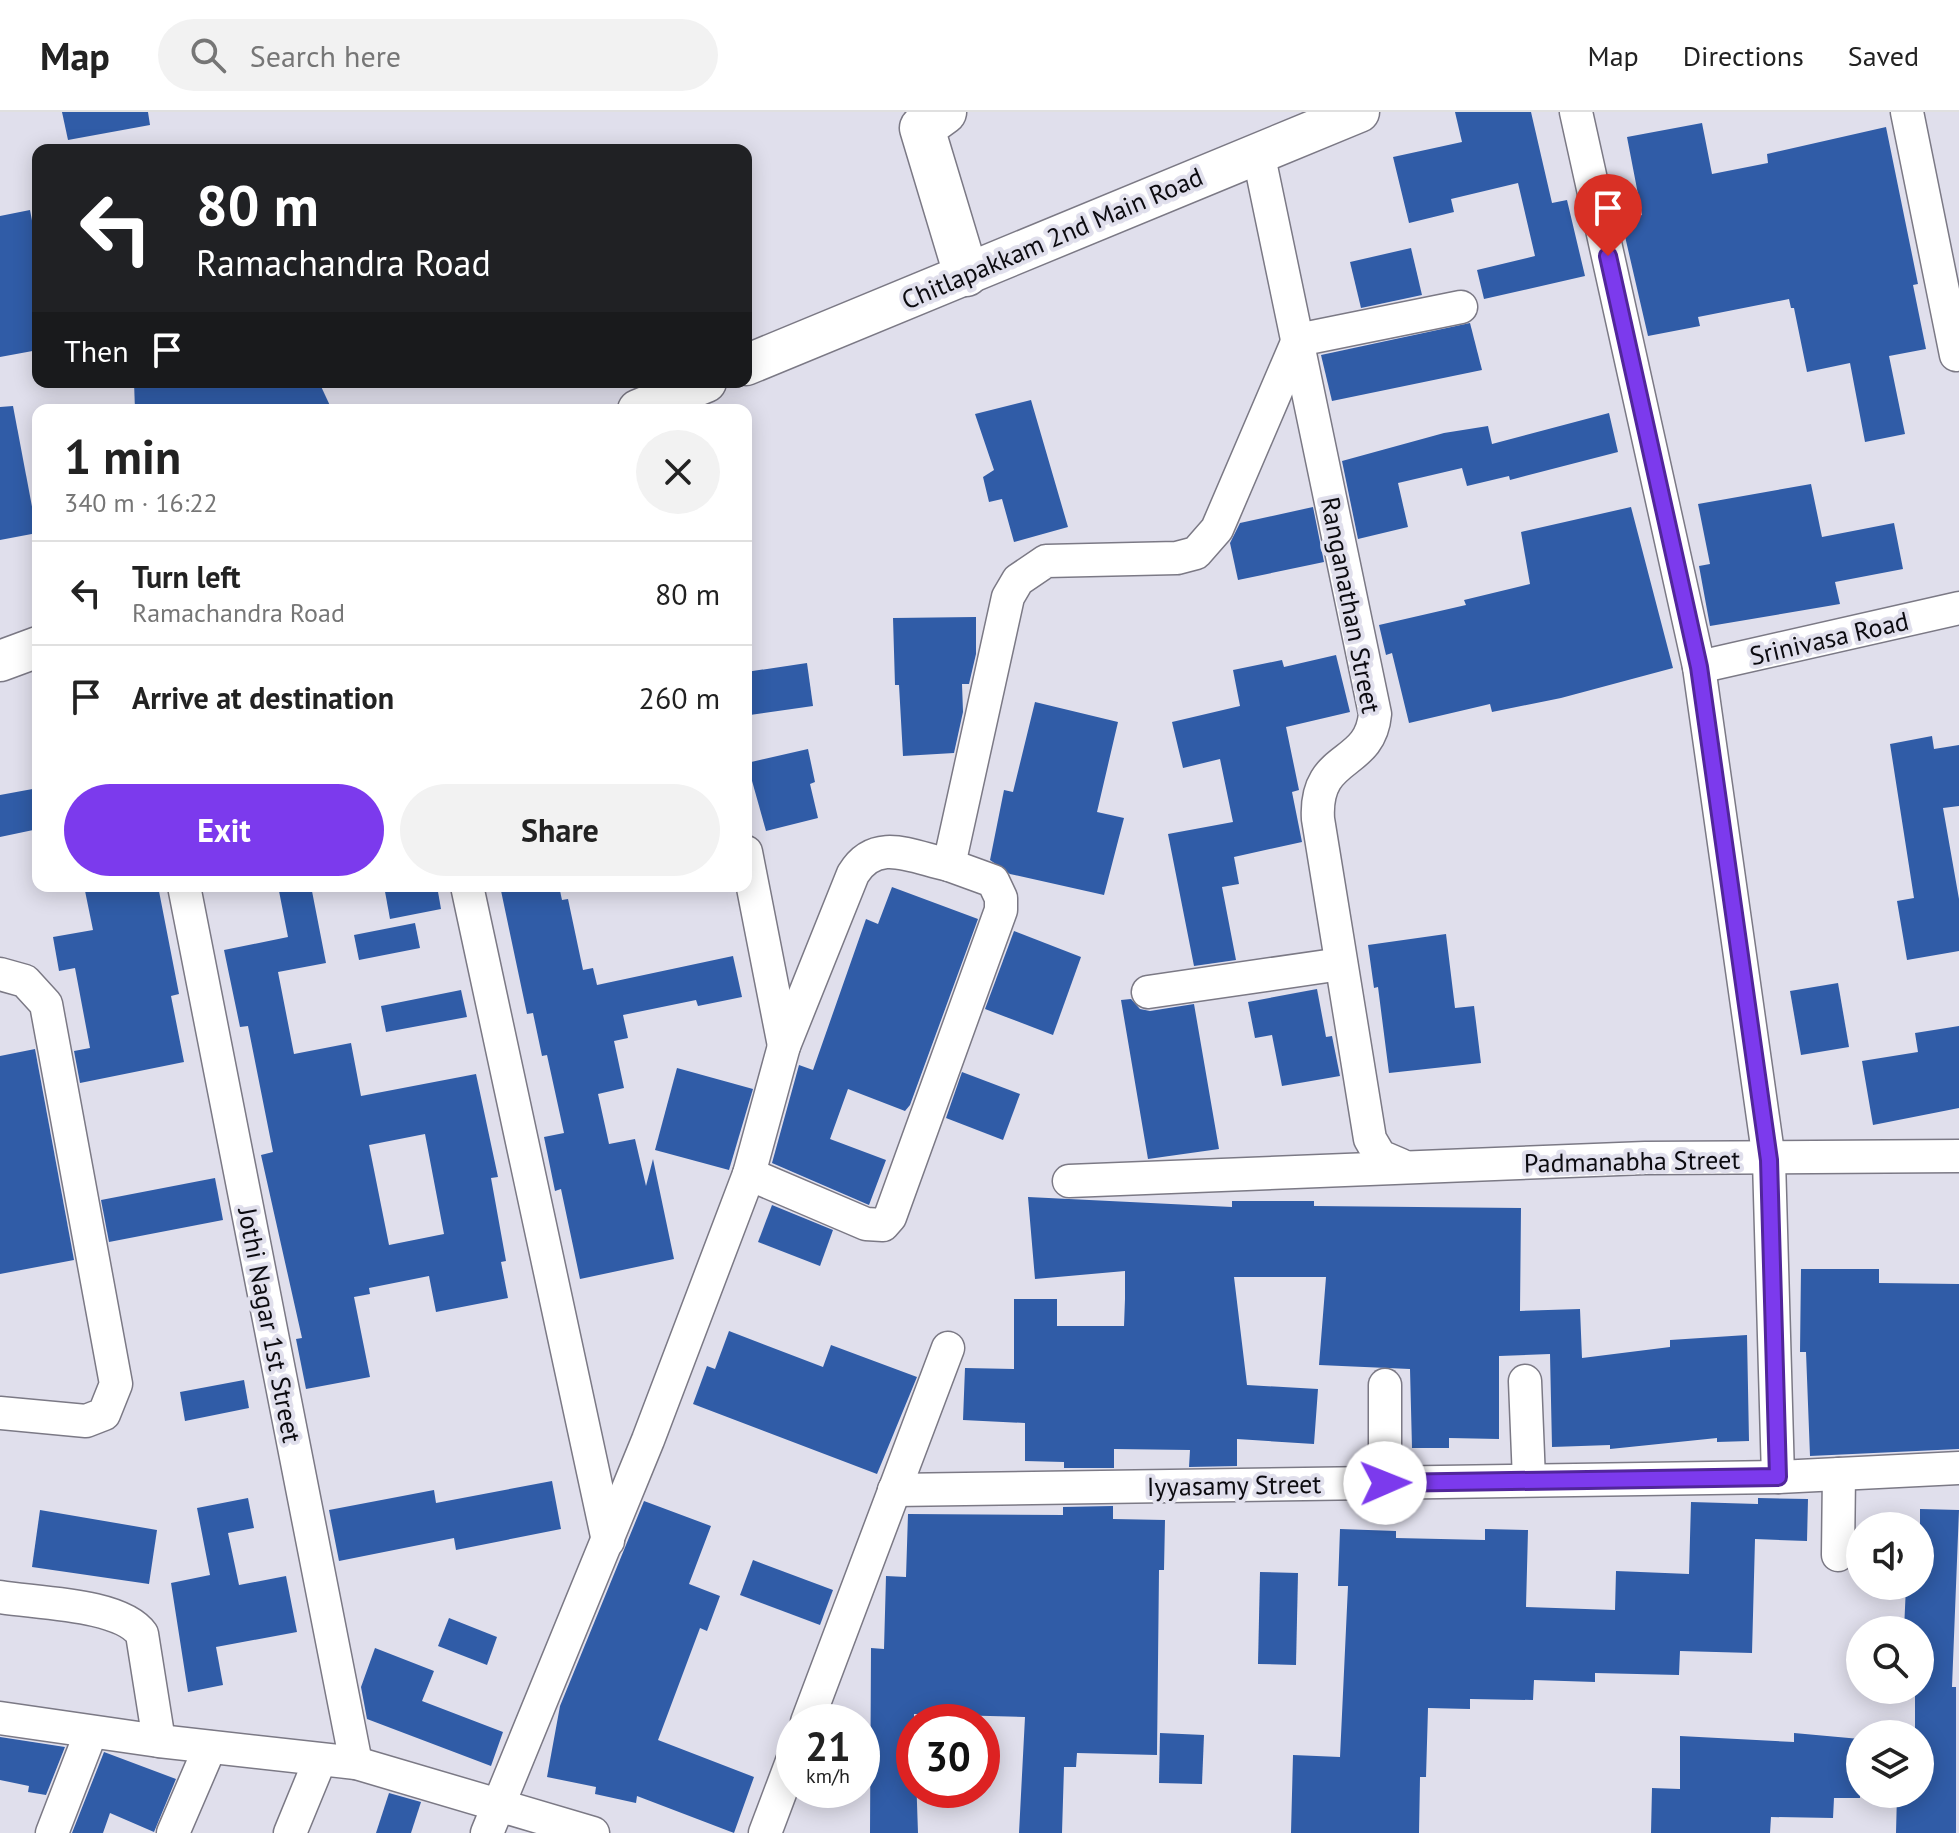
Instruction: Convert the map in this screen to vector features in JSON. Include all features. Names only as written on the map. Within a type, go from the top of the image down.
[{"type":"highway","points":[[944,112],[922,128],[966,274]]},
{"type":"street","name":"Chitlapakkam 2nd Main Road","points":[[752,363],[1359,112]]},
{"type":"street","points":[[1576,112],[1699,667],[1769,1160],[1778,1477]]},
{"type":"street","points":[[1907,112],[1956,355]]},
{"type":"street","name":"Ranganathan Street","points":[[1258,152],[1375,714],[1372,735],[1364,746],[1332,768],[1321,784],[1317,801],[1370,1139],[1380,1156],[1401,1165]]},
{"type":"street","points":[[949,865],[1008,597],[1018,580],[1046,561],[1177,558],[1196,553],[1217,529],[1298,340],[1461,307]]},
{"type":"street","points":[[658,404],[693,388]]},
{"type":"street","name":"Srinivasa Road","points":[[1699,667],[1959,608]]},
{"type":"street","points":[[0,661],[32,649]]},
{"type":"street","points":[[493,1820],[608,1541],[749,1174],[784,1046],[853,874],[862,859],[883,850],[949,865],[993,881],[1001,898],[1001,910],[890,1217],[883,1225],[866,1224],[749,1174]]},
{"type":"street","points":[[752,883],[784,1046]]},
{"type":"street","name":"Jothi Nagar 1st Street","points":[[185,892],[356,1763]]},
{"type":"street","points":[[468,892],[608,1541]]},
{"type":"street","points":[[1148,992],[1341,964]]},
{"type":"street","points":[[0,974],[25,981],[46,1004],[116,1384],[112,1402],[104,1414],[86,1421],[0,1413]]},
{"type":"street","name":"Padmanabha Street","points":[[1069,1181],[1401,1165],[1645,1158],[1769,1160],[1959,1156]]},
{"type":"street","points":[[814,1704],[948,1348]]},
{"type":"street","points":[[1525,1381],[1529,1480]]},
{"type":"street","points":[[1385,1385],[1385,1483]]},
{"type":"street","name":"Iyyasamy Street","points":[[894,1490],[1778,1477],[1959,1468]]},
{"type":"street","points":[[1838,1555],[1839,1474]]},
{"type":"street","points":[[0,1597],[117,1614],[135,1625],[142,1634],[159,1741]]},
{"type":"street","points":[[0,1718],[159,1741],[356,1763],[493,1820],[593,1833]]},
{"type":"street","points":[[52,1833],[91,1732]]},
{"type":"street","points":[[173,1833],[210,1747]]},
{"type":"street","points":[[290,1833],[320,1760]]},
{"type":"street","points":[[765,1833],[776,1804]]},
{"type":"building","points":[[62,112],[148,112],[150,125],[68,140]]},
{"type":"building","points":[[1455,112],[1531,112],[1552,203],[1567,200],[1585,276],[1484,299],[1477,270],[1535,256],[1518,183],[1451,199],[1454,212],[1409,223],[1393,157],[1462,142]]},
{"type":"building","points":[[1702,123],[1712,174],[1768,163],[1767,154],[1886,127],[1918,284],[1913,285],[1926,349],[1889,356],[1905,434],[1865,442],[1850,363],[1807,372],[1794,308],[1791,308],[1789,299],[1698,317],[1700,326],[1648,336],[1621,219],[1642,215],[1627,137]]},
{"type":"building","points":[[30,210],[32,351],[0,357],[0,216]]},
{"type":"building","points":[[1411,248],[1422,295],[1361,308],[1350,262]]},
{"type":"building","points":[[1470,323],[1482,370],[1332,401],[1321,355]]},
{"type":"building","points":[[134,388],[322,388],[329,404],[135,404]]},
{"type":"building","points":[[1031,400],[1068,527],[1014,542],[1002,499],[989,502],[983,477],[994,470],[975,414]]},
{"type":"building","points":[[13,406],[32,507],[32,534],[0,540],[0,407]]},
{"type":"building","points":[[1609,413],[1618,452],[1510,480],[1509,476],[1467,486],[1462,468],[1398,483],[1408,527],[1358,539],[1342,461],[1444,433],[1488,426],[1492,444]]},
{"type":"building","points":[[1811,484],[1822,537],[1894,523],[1903,569],[1835,582],[1840,604],[1710,626],[1699,566],[1710,564],[1698,504]]},
{"type":"building","points":[[1313,507],[1324,562],[1238,580],[1230,543],[1240,523]]},
{"type":"building","points":[[1631,507],[1673,668],[1561,698],[1492,712],[1490,704],[1409,723],[1392,653],[1386,655],[1379,625],[1466,605],[1464,600],[1530,584],[1521,532]]},
{"type":"building","points":[[976,617],[976,654],[969,684],[962,684],[963,712],[954,753],[903,756],[899,685],[895,685],[893,618]]},
{"type":"building","points":[[1336,655],[1350,712],[1286,727],[1299,790],[1292,792],[1302,842],[1234,857],[1239,884],[1222,887],[1236,960],[1194,966],[1168,834],[1233,822],[1220,759],[1183,768],[1172,722],[1240,706],[1233,670],[1282,660],[1284,667]]},
{"type":"building","points":[[807,663],[813,706],[752,715],[752,671]]},
{"type":"building","points":[[1035,702],[1118,722],[1097,812],[1124,818],[1104,895],[1010,874],[990,860],[1004,790],[1013,792]]},
{"type":"building","points":[[1932,736],[1934,749],[1959,745],[1959,806],[1943,808],[1959,899],[1959,951],[1907,960],[1897,901],[1914,898],[1890,744]]},
{"type":"building","points":[[808,749],[815,782],[810,784],[818,818],[766,831],[752,781],[752,762]]},
{"type":"building","points":[[32,789],[32,830],[0,837],[0,795]]},
{"type":"building","points":[[892,887],[978,919],[910,1105],[905,1111],[848,1089],[830,1139],[886,1160],[869,1205],[772,1163],[799,1065],[813,1070],[866,919],[878,924]]},
{"type":"building","points":[[85,892],[159,892],[179,994],[171,996],[184,1062],[80,1083],[74,1051],[90,1048],[75,968],[59,971],[53,937],[93,930]]},
{"type":"building","points":[[279,892],[312,892],[326,963],[278,972],[294,1054],[351,1043],[361,1096],[476,1074],[498,1177],[491,1178],[506,1261],[501,1262],[508,1298],[436,1312],[429,1276],[369,1288],[370,1294],[354,1297],[370,1377],[306,1389],[296,1339],[302,1338],[261,1155],[273,1152],[248,1026],[240,1027],[224,950],[288,937]],"holes":[[[425,1134],[444,1234],[389,1245],[369,1145]]]},
{"type":"building","points":[[385,892],[438,892],[441,909],[390,919]]},
{"type":"building","points":[[501,892],[560,892],[562,900],[568,899],[583,970],[593,968],[597,985],[733,956],[742,997],[698,1006],[696,1000],[623,1015],[628,1038],[614,1041],[624,1088],[598,1094],[609,1144],[635,1139],[646,1186],[653,1159],[674,1259],[580,1279],[561,1189],[555,1191],[544,1137],[564,1133],[547,1055],[542,1056],[533,1013],[527,1014]]},
{"type":"building","points":[[415,923],[420,948],[359,960],[354,935]]},
{"type":"building","points":[[1014,931],[1081,957],[1053,1035],[985,1009]]},
{"type":"building","points":[[1446,934],[1455,1008],[1474,1006],[1481,1063],[1389,1073],[1378,987],[1374,988],[1368,945]]},
{"type":"building","points":[[1838,983],[1849,1047],[1801,1055],[1790,991]]},
{"type":"building","points":[[1317,989],[1326,1037],[1332,1036],[1340,1076],[1282,1086],[1272,1035],[1255,1038],[1248,1002]]},
{"type":"building","points":[[461,990],[467,1017],[386,1032],[381,1006]]},
{"type":"building","points":[[1131,999],[1140,1009],[1150,1011],[1194,1004],[1219,1149],[1148,1159],[1121,1000]]},
{"type":"building","points":[[1959,1026],[1959,1108],[1873,1125],[1862,1061],[1918,1052],[1915,1033]]},
{"type":"building","points":[[35,1049],[74,1260],[0,1274],[0,1056]]},
{"type":"building","points":[[677,1068],[753,1089],[729,1170],[655,1150]]},
{"type":"building","points":[[962,1072],[1020,1094],[1003,1140],[946,1118]]},
{"type":"building","points":[[215,1178],[223,1220],[109,1242],[101,1200]]},
{"type":"building","points":[[1028,1197],[1232,1207],[1232,1201],[1314,1201],[1314,1206],[1521,1208],[1520,1311],[1580,1309],[1582,1358],[1670,1347],[1670,1340],[1747,1335],[1749,1441],[1717,1442],[1717,1438],[1610,1449],[1610,1445],[1552,1447],[1550,1354],[1499,1356],[1499,1439],[1449,1438],[1449,1448],[1412,1448],[1410,1369],[1319,1365],[1326,1277],[1234,1277],[1247,1385],[1318,1389],[1314,1444],[1237,1439],[1237,1466],[1189,1467],[1190,1450],[1114,1449],[1114,1468],[1064,1468],[1064,1462],[1025,1461],[1025,1423],[963,1420],[965,1368],[1014,1369],[1014,1299],[1057,1299],[1057,1326],[1124,1326],[1125,1299],[1125,1271],[1035,1279]]},
{"type":"building","points":[[772,1205],[833,1230],[820,1266],[758,1242]]},
{"type":"building","points":[[1801,1269],[1879,1269],[1879,1283],[1959,1284],[1959,1449],[1810,1456],[1806,1352],[1800,1352]]},
{"type":"building","points":[[729,1331],[823,1367],[831,1345],[917,1377],[877,1474],[693,1404],[707,1366],[715,1369]]},
{"type":"building","points":[[244,1380],[249,1408],[185,1421],[180,1392]]},
{"type":"building","points":[[552,1481],[561,1529],[456,1550],[454,1538],[339,1561],[329,1510],[434,1490],[436,1503]]},
{"type":"building","points":[[248,1498],[254,1528],[228,1533],[239,1585],[286,1576],[297,1632],[216,1647],[223,1685],[188,1692],[171,1583],[210,1575],[197,1508]]},
{"type":"building","points":[[1758,1498],[1808,1499],[1807,1541],[1755,1539],[1752,1653],[1680,1651],[1679,1675],[1595,1673],[1595,1682],[1534,1680],[1533,1700],[1470,1699],[1470,1709],[1428,1708],[1426,1777],[1420,1777],[1419,1833],[1291,1833],[1293,1755],[1340,1757],[1348,1586],[1338,1586],[1340,1529],[1396,1531],[1396,1538],[1485,1540],[1485,1529],[1528,1530],[1526,1607],[1615,1610],[1616,1571],[1689,1574],[1691,1502],[1758,1504]]},
{"type":"building","points":[[644,1501],[711,1526],[689,1584],[720,1596],[707,1631],[700,1628],[658,1740],[754,1777],[734,1833],[637,1796],[636,1803],[595,1794],[596,1787],[547,1777],[560,1706]]},
{"type":"building","points":[[1113,1506],[1113,1519],[1165,1520],[1164,1570],[1159,1570],[1157,1755],[1077,1753],[1076,1767],[1064,1767],[1062,1833],[1019,1833],[1025,1717],[1000,1716],[1000,1704],[896,1704],[896,1808],[917,1808],[918,1833],[870,1833],[870,1808],[880,1808],[880,1704],[871,1704],[871,1648],[884,1649],[886,1576],[906,1577],[908,1514],[1063,1515],[1063,1507]]},
{"type":"building","points":[[1920,1509],[1959,1510],[1952,1687],[1956,1687],[1956,1833],[1896,1833],[1897,1808],[1934,1808],[1934,1720],[1915,1720],[1915,1704],[1934,1704],[1934,1616],[1905,1616],[1905,1600],[1934,1600],[1934,1512],[1920,1512]]},
{"type":"building","points":[[40,1510],[157,1530],[149,1584],[32,1567]]},
{"type":"building","points":[[753,1560],[833,1590],[820,1625],[740,1595]]},
{"type":"building","points":[[1260,1572],[1298,1573],[1296,1665],[1258,1664]]},
{"type":"building","points":[[449,1618],[497,1637],[487,1665],[438,1646]]},
{"type":"building","points":[[375,1648],[434,1671],[422,1701],[503,1732],[491,1766],[367,1719],[361,1687]]},
{"type":"building","points":[[1160,1733],[1204,1735],[1202,1784],[1159,1783]]},
{"type":"building","points":[[1794,1733],[1846,1738],[1846,1798],[1834,1798],[1833,1818],[1771,1817],[1770,1833],[1651,1833],[1652,1788],[1680,1789],[1680,1736],[1794,1742]]},
{"type":"building","points":[[0,1737],[65,1747],[46,1795],[28,1792],[29,1786],[0,1780]]},
{"type":"building","points":[[104,1752],[176,1779],[154,1832],[110,1813],[103,1833],[72,1833]]},
{"type":"building","points":[[389,1793],[421,1802],[411,1833],[376,1833]]},
{"type":"route","points":[[1385,1483],[1778,1477],[1769,1160],[1699,667],[1608,256]]}]
